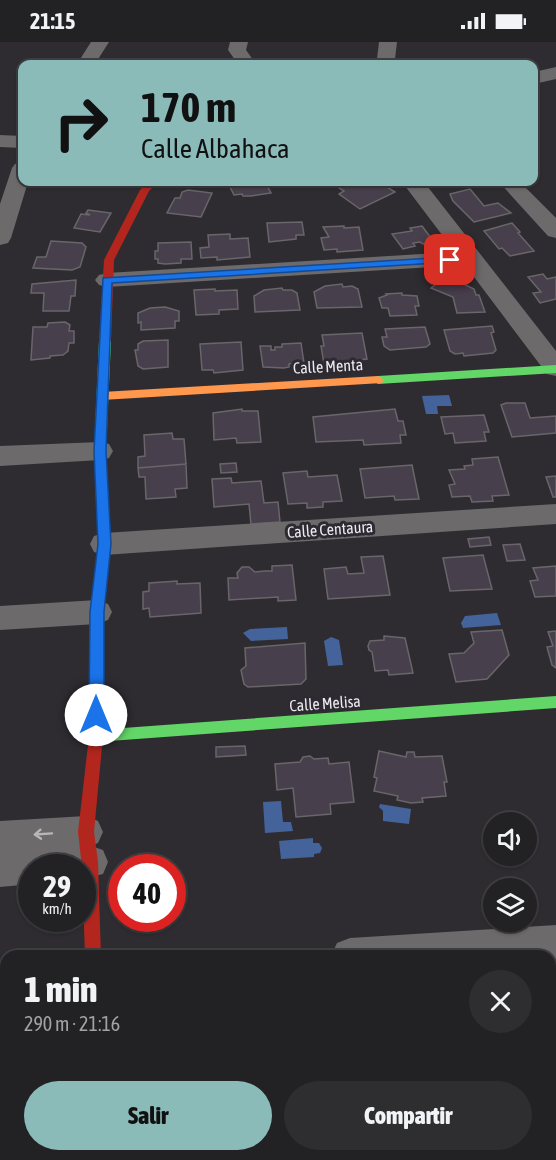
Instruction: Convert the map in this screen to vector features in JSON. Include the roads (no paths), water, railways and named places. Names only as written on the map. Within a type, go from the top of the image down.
[{"type":"street","points":[[89,60],[100,42]]},
{"type":"street","points":[[239,42],[237,50],[244,60]]},
{"type":"street","points":[[387,60],[388,42]]},
{"type":"street","points":[[538,77],[556,73]]},
{"type":"street","points":[[0,141],[18,142]]},
{"type":"street","points":[[0,238],[18,181]]},
{"type":"street","points":[[93,950],[88,847],[96,736],[97,612],[104,544],[100,451],[107,280],[109,260],[149,186]]},
{"type":"street","points":[[416,186],[556,368]]},
{"type":"street","points":[[513,186],[556,231]]},
{"type":"street","points":[[107,280],[472,258]]},
{"type":"street","name":"Calle Menta","points":[[102,396],[556,368]]},
{"type":"street","points":[[0,456],[100,451]]},
{"type":"street","name":"Calle Centaura","points":[[104,544],[556,514]]},
{"type":"street","points":[[0,618],[97,612]]},
{"type":"street","name":"Calle Melisa","points":[[96,736],[556,702]]},
{"type":"street","points":[[0,837],[88,847]]},
{"type":"street","points":[[0,870],[88,847]]},
{"type":"street","points":[[445,950],[556,943]]},
{"type":"water","points":[[449,395],[452,406],[437,406],[438,414],[426,414],[422,396]]},
{"type":"water","points":[[497,613],[501,625],[463,628],[461,623],[465,616]]},
{"type":"water","points":[[287,627],[288,639],[251,641],[243,633],[250,629]]},
{"type":"water","points":[[331,637],[339,640],[343,665],[328,666],[324,641]]},
{"type":"water","points":[[281,801],[283,822],[291,822],[293,831],[265,833],[263,802]]},
{"type":"water","points":[[380,804],[411,809],[409,824],[383,821]]},
{"type":"water","points":[[313,838],[313,843],[319,843],[322,848],[320,853],[314,854],[314,857],[281,859],[279,841]]}]
